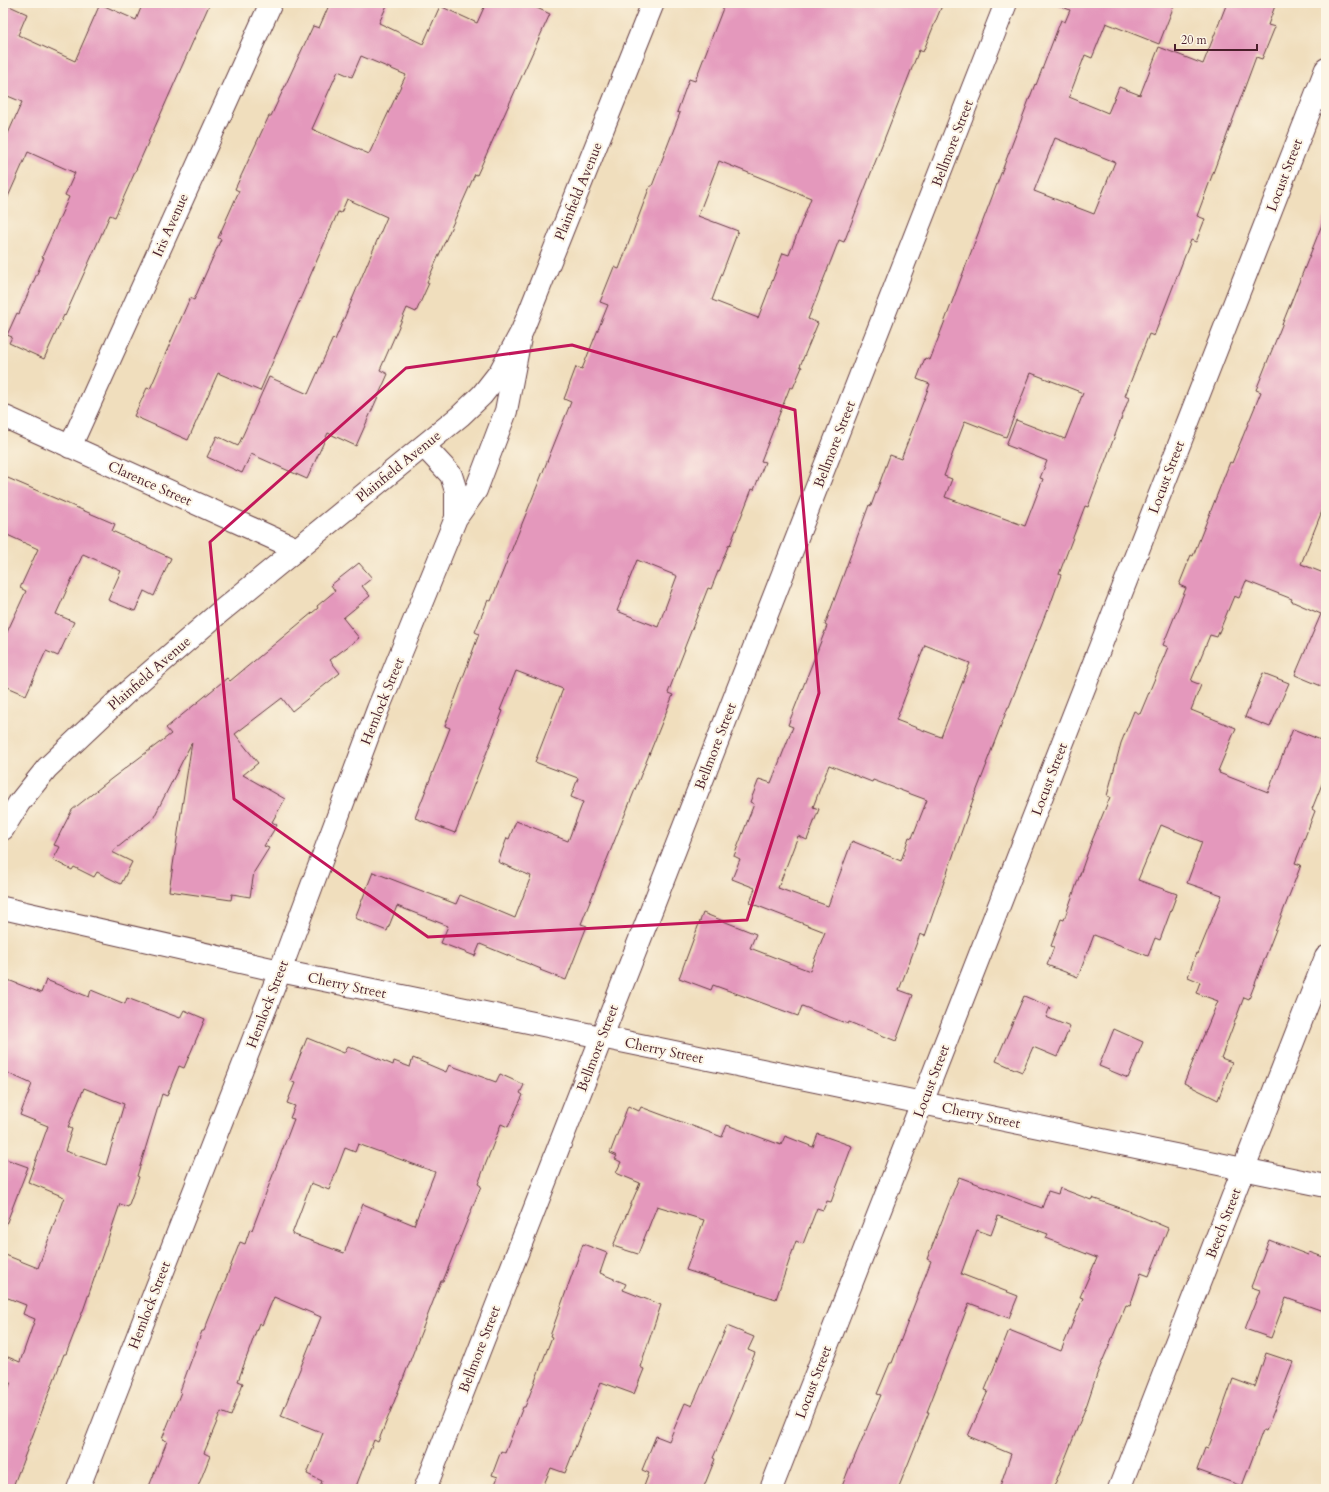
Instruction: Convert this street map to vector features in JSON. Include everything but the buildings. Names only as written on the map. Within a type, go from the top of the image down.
[{"type":"street","name":"Iris Avenue","points":[[70,447],[271,3]]},
{"type":"street","name":"Plainfield Avenue","points":[[3,829],[19,802],[47,768],[88,727],[173,652],[460,416],[482,394],[500,372],[522,331],[652,3]]},
{"type":"street","name":"Bellmore Street","points":[[425,1489],[1006,3]]},
{"type":"street","name":"Locust Street","points":[[771,1489],[1326,69]]},
{"type":"street","name":"Hemlock Street","points":[[78,1489],[280,971],[378,709],[456,518],[476,490],[506,411],[522,331]]},
{"type":"street","name":"Clarence Street","points":[[3,416],[297,549]]},
{"type":"street","name":"Hemlock Street","points":[[424,446],[451,475],[456,490],[456,518]]},
{"type":"street","name":"Cherry Street","points":[[3,908],[280,971],[1326,1186]]},
{"type":"street","name":"Beech Street","points":[[1119,1489],[1326,957]]},
{"type":"highlighted area","points":[[572,345],[795,410],[819,693],[747,920],[428,937],[234,799],[210,542],[406,368]]}]
